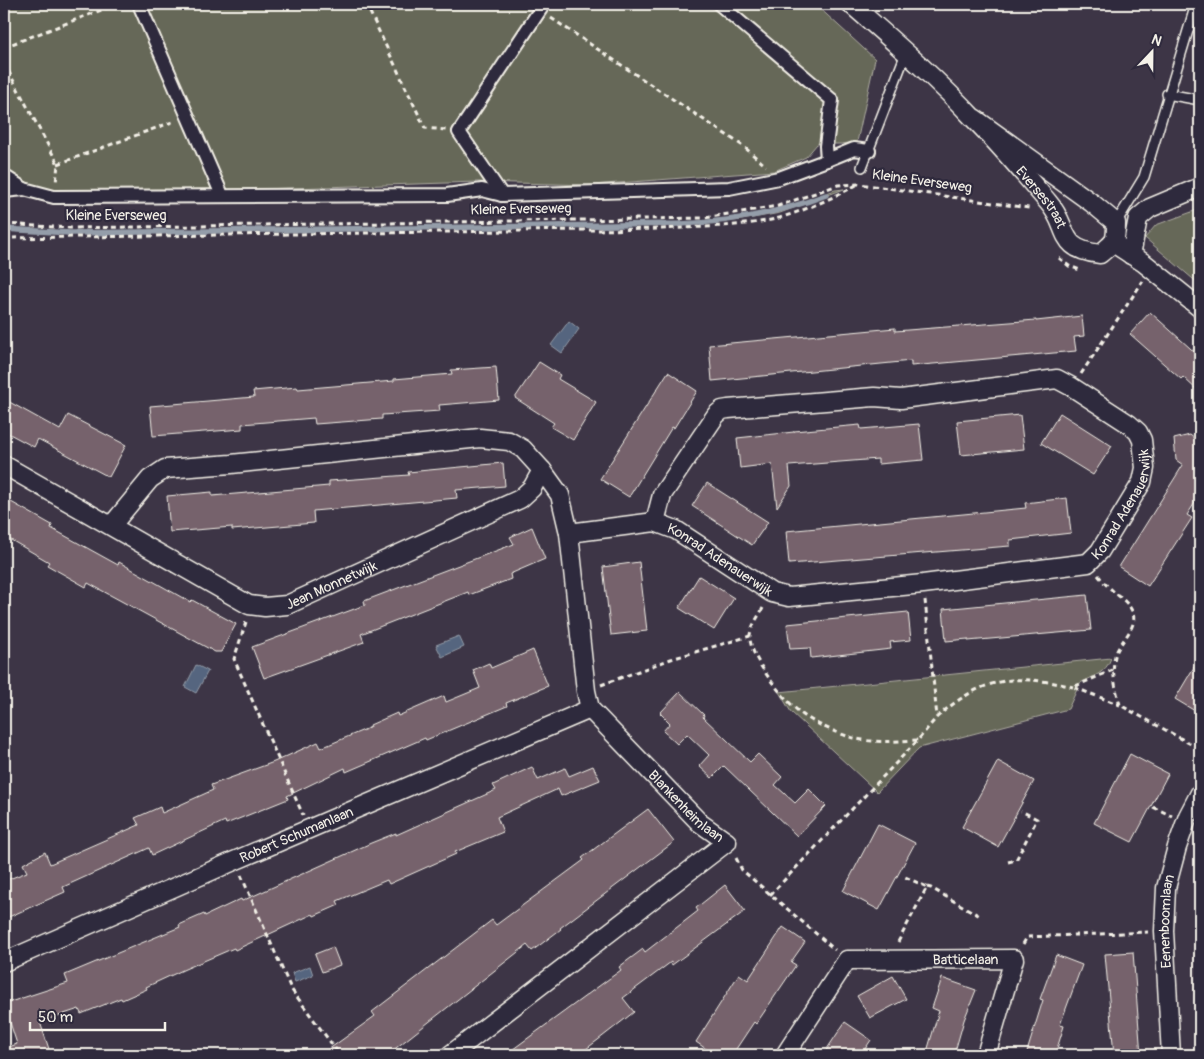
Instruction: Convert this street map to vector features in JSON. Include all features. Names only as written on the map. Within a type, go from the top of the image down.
[{"type":"street","points":[[140,4],[222,195]]},
{"type":"street","points":[[719,4],[832,100],[826,146],[827,160]]},
{"type":"street","name":"Eversestraat","points":[[851,4],[974,118],[1056,211],[1068,242],[1083,252],[1100,254],[1113,243]]},
{"type":"street","points":[[502,195],[459,132],[542,7]]},
{"type":"street","name":"Eversestraat","points":[[974,118],[1092,203],[1116,223]]},
{"type":"street","points":[[4,176],[24,189],[54,197],[447,195],[482,190],[502,195],[729,188],[779,178],[854,149],[869,151]]},
{"type":"street","points":[[1131,255],[1138,218],[1150,208],[1200,187]]},
{"type":"street","points":[[4,191],[24,189]]},
{"type":"street","points":[[1116,223],[1116,239],[1113,243],[1151,269],[1200,308]]},
{"type":"street","name":"Konrad Adenauerwijk","points":[[569,533],[655,522],[676,530],[772,592],[789,597],[923,584],[1088,563],[1100,551],[1142,482],[1145,468],[1142,440],[1138,432],[1072,387],[1057,379],[902,400],[874,397],[722,410],[712,419],[662,495],[655,522]]},
{"type":"street","points":[[112,525],[150,479],[165,469],[480,438],[509,441],[523,449],[542,470],[560,495],[569,533],[586,691],[590,708]]},
{"type":"street","name":"Jean Monnetwijk","points":[[4,464],[249,604],[265,607],[287,605],[520,499],[532,488],[542,470]]},
{"type":"street","name":"Robert Schumanlaan","points":[[4,962],[309,828],[590,708]]},
{"type":"street","name":"Blankenheimlaan","points":[[450,1055],[727,842],[700,823],[590,708]]},
{"type":"street","name":"Eenenboomlaan","points":[[1171,1055],[1164,931],[1166,888],[1188,816],[1200,793]]},
{"type":"street","name":"Batticelaan","points":[[848,960],[1014,959],[986,1055]]},
{"type":"street","points":[[785,1055],[848,960]]},
{"type":"lane","points":[[1116,223],[1144,177],[1196,4]]},
{"type":"lane","points":[[862,166],[906,53]]},
{"type":"lane","points":[[1168,94],[1200,100]]},
{"type":"path","points":[[4,47],[117,4]]},
{"type":"path","points":[[366,4],[425,128],[459,132]]},
{"type":"path","points":[[542,7],[743,146],[779,178]]},
{"type":"path","points":[[4,62],[58,164],[54,197]]},
{"type":"path","points":[[58,164],[188,116]]},
{"type":"path","points":[[4,238],[642,229],[723,226],[767,221],[842,194],[859,184],[862,166]]},
{"type":"path","name":"Kleine Everseweg","points":[[4,224],[70,228],[704,218],[778,206],[838,185],[859,184],[1032,208]]},
{"type":"path","points":[[1072,387],[1151,269]]},
{"type":"path","points":[[1088,563],[1133,612],[1134,621],[1132,628],[1118,646],[1115,657],[1115,689],[1120,705]]},
{"type":"path","points":[[923,584],[937,717]]},
{"type":"path","points":[[772,592],[750,636],[753,649],[761,667],[796,710],[833,731],[850,737],[880,742],[918,740]]},
{"type":"path","points":[[249,604],[249,612],[234,659],[309,828]]},
{"type":"path","points":[[586,691],[671,659],[750,636]]},
{"type":"path","points":[[1073,687],[1114,670]]},
{"type":"path","points":[[770,895],[918,740],[937,717],[956,700],[981,687],[999,682],[1029,679],[1073,687],[1120,705],[1200,749]]},
{"type":"path","points":[[1008,862],[1016,860],[1037,819],[1021,811]]},
{"type":"path","points":[[727,842],[742,870],[848,960]]},
{"type":"path","points":[[234,861],[291,989],[340,1055]]},
{"type":"path","points":[[903,876],[931,888],[980,916]]},
{"type":"path","points":[[893,960],[895,949],[927,887]]},
{"type":"path","points":[[1014,959],[1027,938],[1164,931]]},
{"type":"green space","points":[[4,4],[815,4],[875,59],[857,142],[817,144],[806,157],[774,171],[592,185],[478,182],[229,190],[50,191],[25,182],[11,198],[4,198]]},
{"type":"green space","points":[[844,189],[780,213],[704,224],[70,234],[4,231],[4,228],[70,232],[704,222],[779,210],[835,190]]},
{"type":"green space","points":[[1200,209],[1200,285],[1145,238],[1156,225]]},
{"type":"green space","points":[[1111,658],[1103,671],[1080,683],[1068,709],[919,748],[877,792],[791,712],[779,692]]},
{"type":"water","points":[[569,321],[579,329],[562,353],[551,345]]},
{"type":"water","points":[[459,636],[464,647],[442,657],[436,645]]},
{"type":"water","points":[[196,665],[208,671],[196,693],[185,687]]},
{"type":"water","points":[[310,966],[313,975],[295,982],[292,973]]},
{"type":"building","points":[[1150,312],[1200,357],[1200,393],[1183,377],[1181,379],[1130,334]]},
{"type":"building","points":[[1082,316],[1084,336],[1074,337],[1076,351],[911,366],[911,361],[712,381],[709,345],[895,328],[895,331]]},
{"type":"building","points":[[539,362],[560,375],[558,379],[596,402],[573,440],[551,427],[554,423],[515,398]]},
{"type":"building","points":[[496,367],[499,400],[439,405],[440,411],[382,415],[382,419],[315,424],[314,418],[242,424],[242,429],[153,436],[150,406],[254,397],[253,391],[394,381],[394,379],[452,374],[451,370]]},
{"type":"building","points":[[668,372],[697,391],[674,428],[672,427],[629,497],[600,479]]},
{"type":"building","points":[[4,399],[60,430],[68,415],[126,445],[109,477],[38,439],[34,447],[4,431]]},
{"type":"building","points":[[1060,413],[1112,446],[1093,475],[1041,443]]},
{"type":"building","points":[[1020,415],[1024,449],[961,455],[957,421]]},
{"type":"building","points":[[919,424],[923,460],[878,464],[878,459],[789,466],[791,486],[777,507],[772,464],[740,468],[737,438],[860,425],[861,429]]},
{"type":"building","points":[[1190,435],[1200,443],[1200,495],[1187,515],[1192,518],[1148,586],[1119,567],[1183,465],[1176,460],[1174,439]]},
{"type":"building","points":[[503,463],[505,486],[456,490],[457,498],[313,511],[314,523],[232,530],[232,527],[170,532],[167,496],[212,492],[212,496],[329,486],[329,481],[409,475],[408,472]]},
{"type":"building","points":[[707,483],[768,522],[752,545],[692,506]]},
{"type":"building","points":[[4,498],[52,525],[51,528],[118,565],[119,562],[190,602],[192,600],[236,624],[221,652],[215,652],[88,583],[86,587],[47,565],[49,562],[4,536]]},
{"type":"building","points":[[1067,498],[1071,533],[1010,540],[1010,546],[789,564],[786,531],[1026,508],[1025,503]]},
{"type":"building","points":[[532,527],[545,559],[510,574],[511,579],[469,595],[468,592],[361,634],[364,642],[264,678],[252,647],[365,605],[364,601],[514,544],[510,537]]},
{"type":"building","points":[[639,562],[647,631],[611,635],[603,567]]},
{"type":"building","points":[[699,576],[734,598],[714,630],[679,608]]},
{"type":"building","points":[[1087,595],[1091,630],[968,641],[968,639],[946,641],[943,609]]},
{"type":"building","points":[[908,612],[911,640],[890,642],[891,649],[811,658],[810,648],[790,649],[787,624]]},
{"type":"building","points":[[533,650],[548,686],[506,703],[507,706],[426,740],[425,738],[346,772],[345,768],[287,796],[288,799],[226,824],[225,821],[152,855],[149,848],[63,887],[65,892],[4,919],[4,881],[27,872],[23,864],[45,852],[50,864],[139,825],[135,818],[160,807],[162,813],[213,790],[211,785],[274,762],[318,742],[321,748],[371,727],[370,725],[397,713],[398,716],[444,696],[446,702],[480,688],[473,670],[489,663],[491,668]]},
{"type":"building","points":[[1200,657],[1200,714],[1175,699]]},
{"type":"building","points":[[680,692],[750,762],[758,754],[782,777],[775,785],[795,803],[809,789],[826,806],[797,836],[724,766],[712,778],[699,766],[709,755],[687,734],[677,744],[663,731],[670,723],[660,713]]},
{"type":"building","points":[[1130,754],[1168,774],[1132,842],[1094,823]]},
{"type":"building","points":[[998,761],[1034,781],[998,847],[962,827]]},
{"type":"building","points":[[593,766],[600,780],[561,796],[558,789],[497,817],[503,832],[455,852],[456,854],[389,884],[387,880],[337,901],[339,905],[314,916],[313,914],[235,950],[234,948],[185,969],[122,1000],[121,998],[81,1014],[79,1009],[40,1022],[51,1055],[4,1055],[4,1049],[17,1044],[4,1004],[68,983],[65,975],[180,927],[179,925],[204,914],[205,916],[241,899],[242,901],[371,843],[396,833],[396,835],[496,790],[493,785],[532,767],[538,780],[565,768],[569,776]]},
{"type":"building","points":[[648,809],[674,842],[532,951],[527,945],[387,1055],[321,1055],[375,1016],[372,1012],[492,920],[496,925],[584,860],[582,858]]},
{"type":"building","points":[[878,824],[915,843],[879,910],[843,891]]},
{"type":"building","points":[[725,885],[745,911],[672,965],[671,962],[623,998],[634,1012],[598,1040],[578,1055],[505,1055],[621,970],[619,967],[643,949],[645,952],[698,911],[696,908]]},
{"type":"building","points":[[783,927],[805,942],[791,962],[796,965],[756,1024],[754,1022],[732,1055],[715,1055],[696,1042],[739,974],[748,980]]},
{"type":"building","points":[[333,947],[340,965],[322,972],[315,954]]},
{"type":"building","points":[[1133,952],[1141,1055],[1114,1055],[1105,954]]},
{"type":"building","points":[[1056,955],[1082,965],[1060,1025],[1064,1026],[1055,1055],[1026,1055],[1043,1000],[1040,999]]},
{"type":"building","points":[[893,976],[906,999],[870,1018],[857,996]]},
{"type":"building","points":[[942,978],[976,990],[964,1020],[954,1055],[926,1055],[939,1011],[932,1008]]},
{"type":"building","points":[[845,1022],[871,1040],[861,1055],[823,1055]]},
{"type":"waterway","points":[[4,229],[70,233],[680,224],[754,216],[808,202],[826,195]]}]
